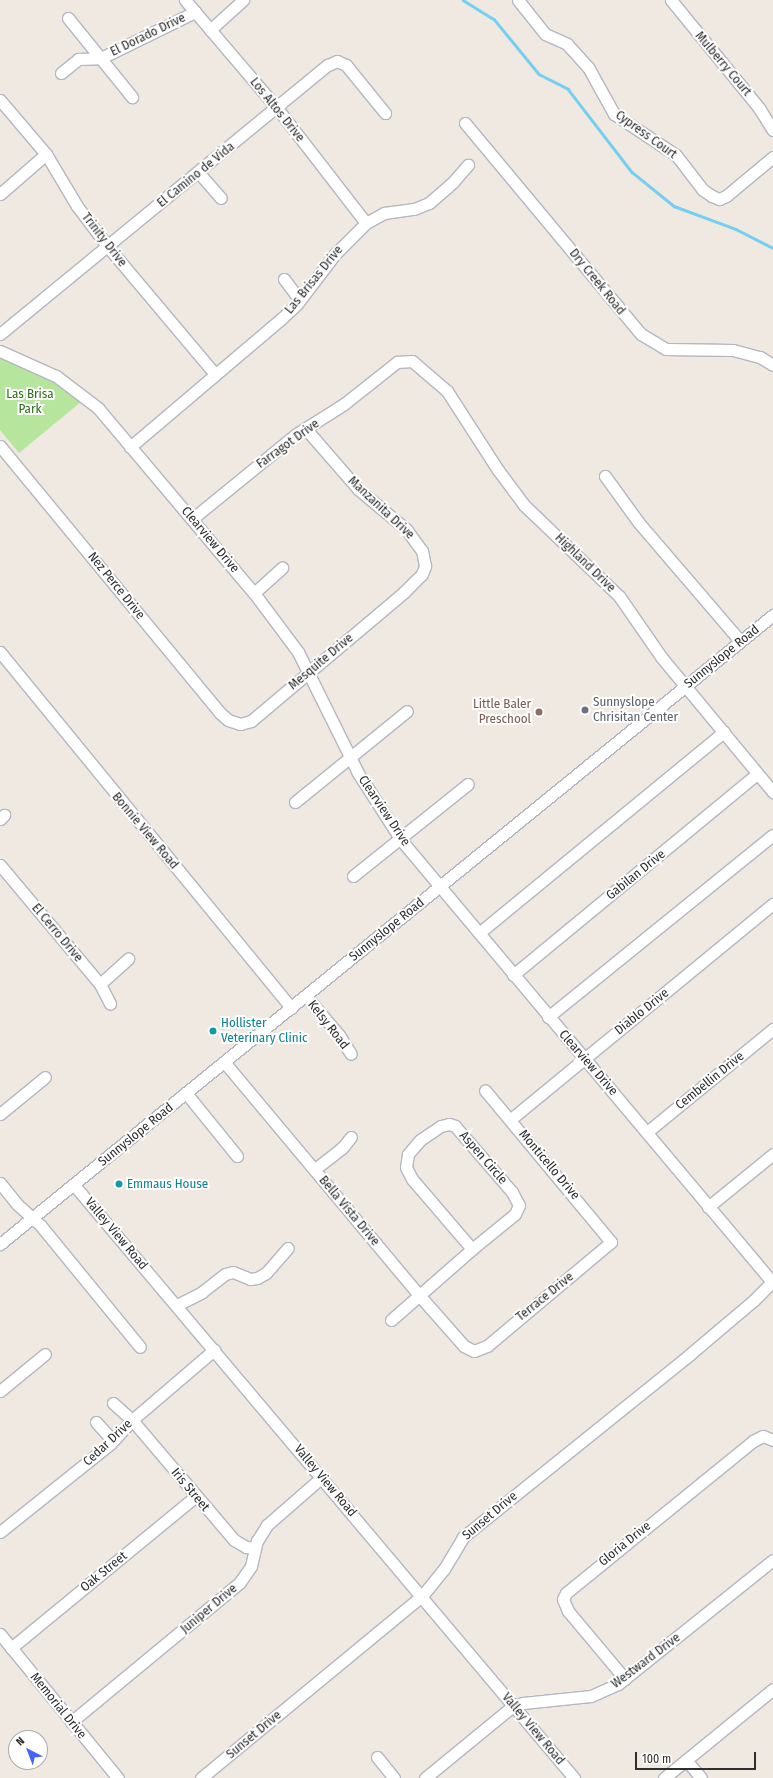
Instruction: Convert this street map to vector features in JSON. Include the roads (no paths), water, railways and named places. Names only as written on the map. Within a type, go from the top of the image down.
[{"type":"street","name":"Los Altos Drive","points":[[184,0],[277,108],[366,223]]},
{"type":"street","points":[[210,30],[242,0]]},
{"type":"street","name":"Cypress Court","points":[[518,0],[545,34],[567,44],[588,67],[614,114],[676,155],[703,190],[712,196],[719,199],[726,196],[773,157]]},
{"type":"street","name":"Mulberry Court","points":[[671,0],[759,108],[773,130]]},
{"type":"street","name":"El Dorado Drive","points":[[61,73],[78,58],[101,58],[195,12]]},
{"type":"street","name":"El Dorado Drive","points":[[68,18],[132,97]]},
{"type":"street","name":"El Camino de Vida","points":[[0,334],[199,173],[328,65],[338,61],[349,68],[385,113]]},
{"type":"street","name":"Trinity Drive","points":[[0,100],[46,154],[77,206],[108,247],[215,374]]},
{"type":"street","name":"Dry Creek Road","points":[[465,122],[641,334],[666,349],[733,350],[760,357],[773,365]]},
{"type":"street","points":[[0,194],[46,154]]},
{"type":"street","name":"Las Brisas Drive","points":[[130,446],[282,318],[300,300],[335,254],[366,223],[384,214],[414,209],[429,203],[453,182],[468,165]]},
{"type":"street","points":[[199,173],[221,198]]},
{"type":"street","points":[[284,279],[300,300]]},
{"type":"street","name":"Clearview Drive","points":[[0,351],[38,366],[72,386],[98,408],[254,593],[292,641],[374,802],[401,840],[548,1017],[773,1282]]},
{"type":"street","name":"Highland Drive","points":[[386,371],[397,362],[412,361],[439,382],[510,488],[537,518],[612,587],[686,687],[773,792]]},
{"type":"street","name":"Farragot Drive","points":[[192,519],[306,428],[351,400],[386,371]]},
{"type":"street","name":"Manzanita Drive","points":[[306,428],[358,489],[402,525],[416,541],[422,551],[426,566],[422,574],[404,592]]},
{"type":"street","name":"Nez Perce Drive","points":[[0,446],[220,713],[234,723]]},
{"type":"street","points":[[605,476],[639,523],[740,641]]},
{"type":"street","points":[[254,593],[282,568]]},
{"type":"street","name":"Mesquite Drive","points":[[234,723],[244,724],[251,721],[404,592]]},
{"type":"street","name":"Sunnyslope Road","points":[[0,1244],[34,1220],[74,1185],[186,1093],[225,1063],[773,615]]},
{"type":"street","name":"Bonnie View Road","points":[[0,652],[291,1008]]},
{"type":"street","points":[[295,802],[407,711]]},
{"type":"street","points":[[479,933],[724,732]]},
{"type":"street","name":"Gabilan Drive","points":[[513,975],[757,774]]},
{"type":"street","points":[[353,876],[401,840],[468,784]]},
{"type":"street","points":[[548,1017],[773,835]]},
{"type":"street","name":"El Cerro Drive","points":[[2,871],[100,984],[110,1004]]},
{"type":"street","name":"Diablo Drive","points":[[511,1119],[773,904]]},
{"type":"street","points":[[100,984],[128,959]]},
{"type":"street","name":"Kelsy Road","points":[[306,996],[339,1035],[350,1054]]},
{"type":"street","name":"Cembellin Drive","points":[[647,1132],[773,1029]]},
{"type":"street","name":"Bella Vista Drive","points":[[225,1063],[419,1295],[464,1346],[471,1351],[478,1351]]},
{"type":"street","points":[[0,1114],[45,1077]]},
{"type":"street","name":"Monticello Drive","points":[[485,1090],[511,1119],[611,1242]]},
{"type":"street","points":[[186,1093],[237,1156]]},
{"type":"street","name":"Aspen Circle","points":[[391,1320],[472,1249],[515,1214],[519,1205],[512,1192],[454,1126],[446,1124],[430,1133],[411,1149],[406,1159],[406,1167],[412,1179],[472,1249]]},
{"type":"street","points":[[315,1169],[342,1148],[351,1137]]},
{"type":"street","points":[[708,1207],[773,1154]]},
{"type":"street","points":[[0,1183],[34,1220],[140,1347]]},
{"type":"street","name":"Valley View Road","points":[[74,1185],[177,1305],[574,1778]]},
{"type":"street","name":"Terrace Drive","points":[[478,1351],[611,1242]]},
{"type":"street","points":[[177,1305],[202,1292],[225,1274],[233,1272],[250,1279],[257,1278],[266,1273],[288,1248]]},
{"type":"street","name":"Sunset Drive","points":[[201,1778],[422,1596],[444,1569],[463,1537],[689,1355],[773,1282]]},
{"type":"street","name":"Cedar Drive","points":[[0,1532],[113,1442],[132,1420],[214,1350]]},
{"type":"street","points":[[0,1391],[45,1354]]},
{"type":"street","name":"Iris Street","points":[[113,1403],[132,1420],[234,1540],[246,1547],[255,1548]]},
{"type":"street","points":[[96,1422],[113,1442]]},
{"type":"street","name":"Gloria Drive","points":[[625,1679],[568,1611],[563,1599],[566,1593],[753,1441],[763,1436],[773,1440]]},
{"type":"street","name":"Juniper Drive","points":[[71,1722],[240,1582],[251,1566],[255,1548],[267,1525],[322,1477]]},
{"type":"street","name":"Oak Street","points":[[11,1648],[196,1496]]},
{"type":"street","name":"Westward Drive","points":[[425,1778],[513,1706],[530,1702],[591,1696],[625,1679],[773,1560]]},
{"type":"street","name":"Memorial Drive","points":[[0,1634],[118,1778]]},
{"type":"street","points":[[664,1778],[773,1689]]},
{"type":"street","points":[[377,1757],[394,1778]]},
{"type":"street","points":[[686,1760],[701,1778]]},
{"type":"waterway","points":[[463,0],[494,19],[539,74],[568,89],[632,172],[674,206],[736,229],[773,248]]},
{"type":"place","name":"Sunnyslope Chrisitan Center","points":[[585,710]]},
{"type":"place","name":"Little Baler Preschool","points":[[539,712]]},
{"type":"place","name":"Hollister Veterinary Clinic","points":[[213,1031]]},
{"type":"place","name":"Emmaus House","points":[[119,1184]]},
{"type":"park label","name":"Las Brisa Park","points":[[30,402]]}]
